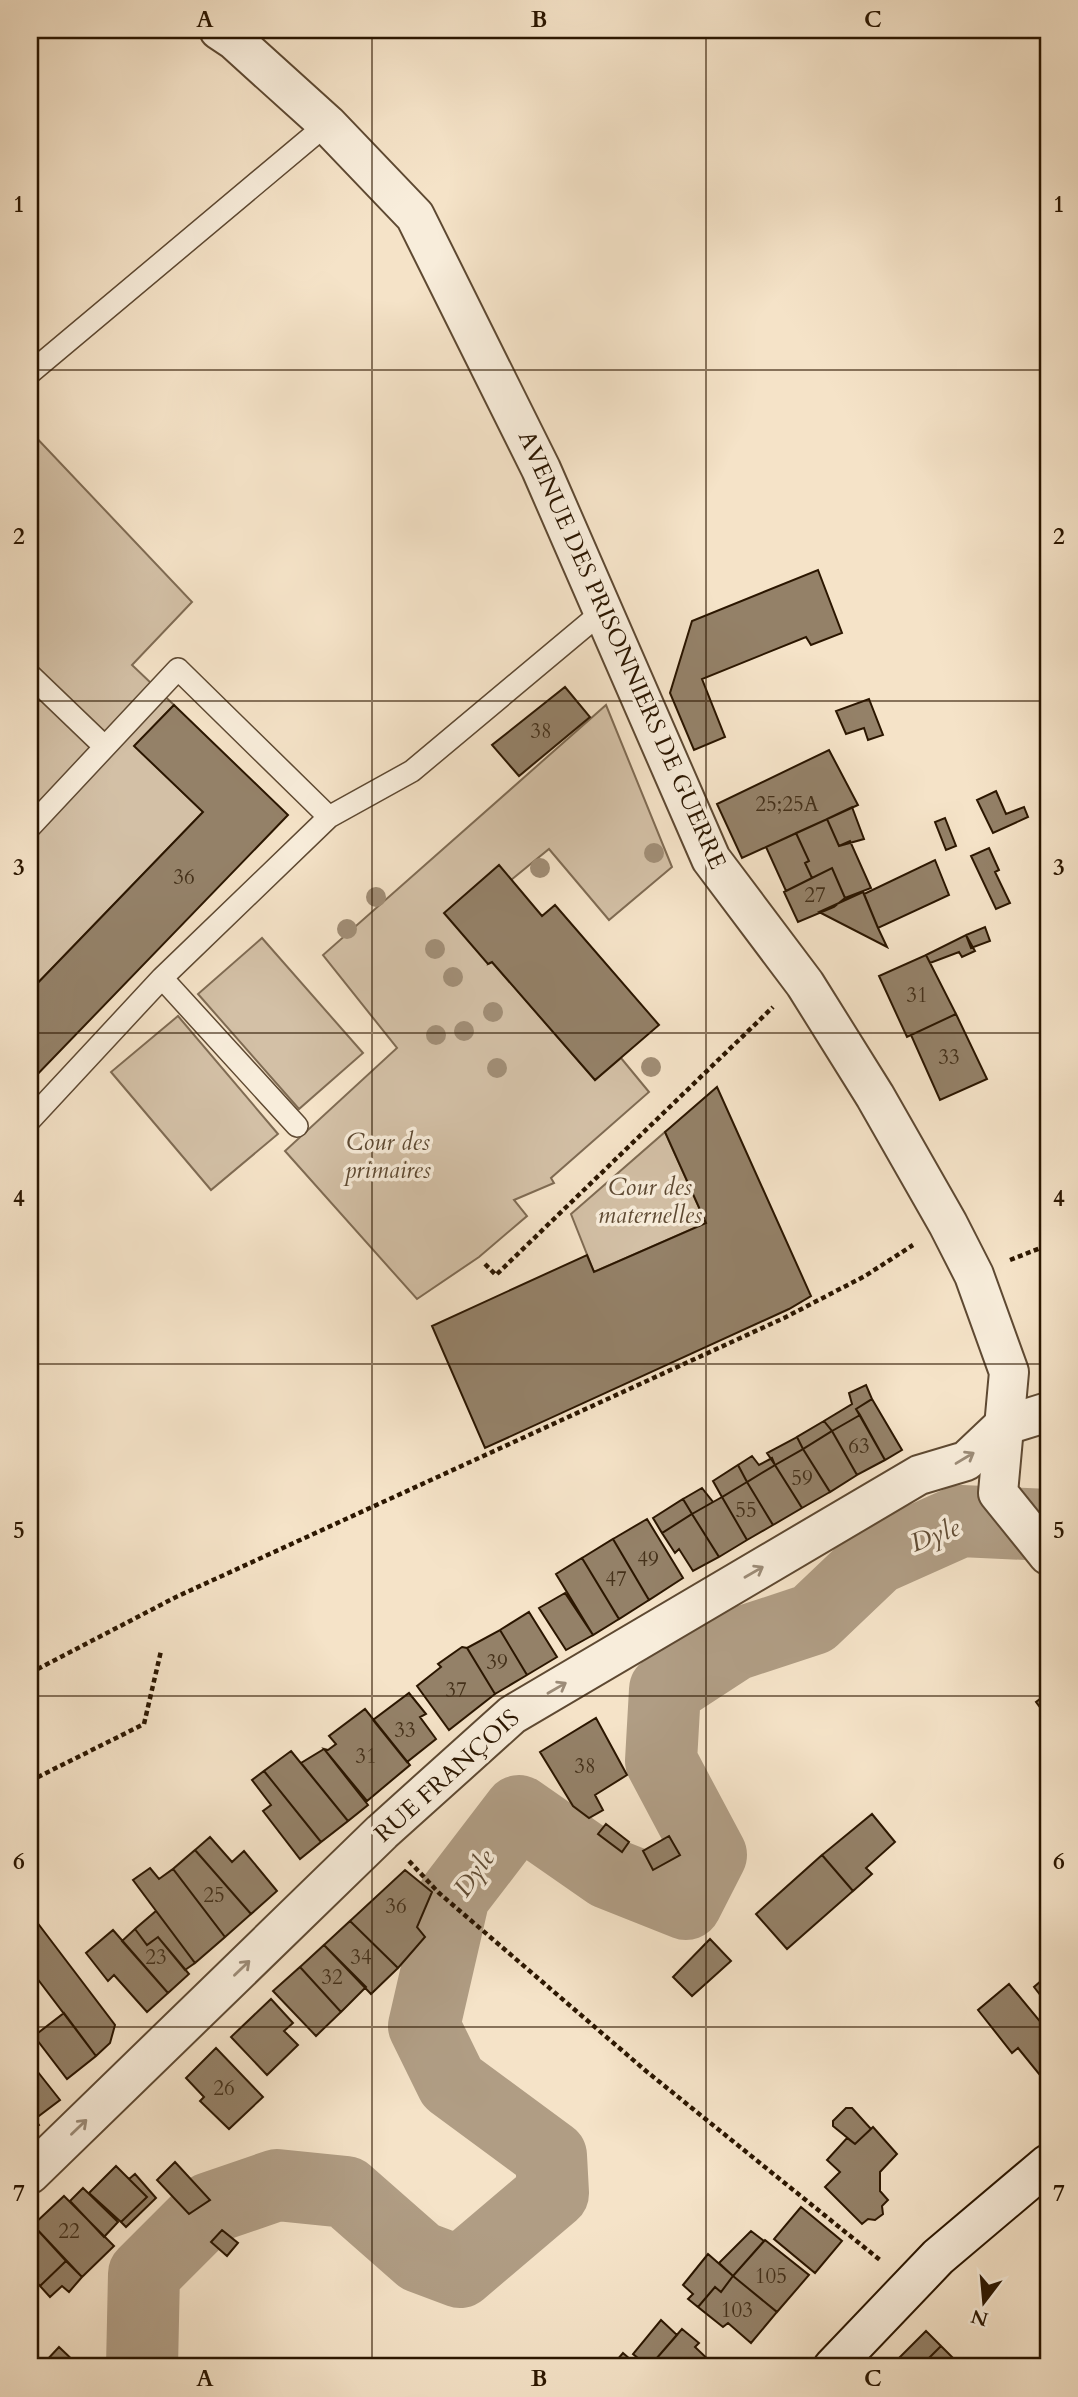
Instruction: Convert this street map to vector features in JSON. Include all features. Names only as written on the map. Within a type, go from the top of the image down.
[{"type":"street","name":"AVENUE DES PRISONNIERS DE GUERRE","points":[[219,30],[234,40],[327,124],[415,216],[541,469],[711,859],[805,984],[875,1096],[974,1275],[1009,1372],[998,1493],[1048,1555]]},
{"type":"street","points":[[1003,1426],[1048,1412]]},
{"type":"street","name":"RUE FRANÇOIS","points":[[30,2174],[382,1832],[512,1714],[919,1475],[967,1461],[1003,1426]]},
{"type":"street","points":[[833,2367],[938,2257],[1048,2164]]},
{"type":"lane","points":[[30,373],[327,124]]},
{"type":"lane","points":[[30,1120],[162,978],[329,817],[412,771],[602,612]]},
{"type":"lane","points":[[30,827],[178,669],[329,817]]},
{"type":"lane","points":[[30,675],[105,747]]},
{"type":"lane","points":[[162,978],[297,1126]]},
{"type":"path","points":[[485,1264],[496,1275],[775,1006],[805,984]]},
{"type":"path","points":[[30,1673],[176,1597],[784,1318],[865,1276],[948,1224]]},
{"type":"path","points":[[30,1781],[144,1724],[161,1651]]},
{"type":"path","points":[[439,1893],[646,2071],[910,2285]]},
{"type":"green space","points":[[30,431],[192,602],[132,665],[174,705],[135,746],[203,812],[30,991]]},
{"type":"green space","name":"Cour des primaires","points":[[606,705],[672,867],[609,920],[549,849],[511,880],[488,964],[492,962],[595,1080],[621,1058],[649,1092],[551,1178],[554,1183],[514,1200],[527,1216],[479,1257],[417,1299],[285,1151],[397,1048],[323,955]]},
{"type":"green space","points":[[262,938],[363,1053],[299,1109],[198,994]]},
{"type":"green space","points":[[178,1016],[278,1134],[211,1190],[111,1072]]},
{"type":"green space","name":"Cour des maternelles","points":[[665,1132],[706,1223],[594,1272],[571,1214]]},
{"type":"building","points":[[818,570],[842,633],[811,645],[806,637],[702,679],[725,737],[694,750],[670,693],[692,621]]},
{"type":"building","points":[[565,687],[590,717],[519,776],[492,745]]},
{"type":"building","points":[[869,699],[883,735],[868,740],[864,728],[846,734],[836,711]]},
{"type":"building","points":[[174,705],[288,815],[30,1082],[30,991],[203,812],[134,746]]},
{"type":"building","points":[[829,750],[858,805],[742,858],[717,804]]},
{"type":"building","points":[[996,791],[1006,814],[1024,807],[1028,817],[993,833],[977,800]]},
{"type":"building","points":[[852,807],[864,839],[839,846],[827,819]]},
{"type":"building","points":[[945,818],[956,846],[946,850],[935,822]]},
{"type":"building","points":[[827,819],[839,846],[850,841],[871,888],[845,898],[832,868],[812,878],[805,863],[809,861],[796,833]]},
{"type":"building","points":[[796,833],[809,861],[805,863],[812,878],[786,891],[766,847]]},
{"type":"building","points":[[989,848],[999,870],[995,872],[1010,903],[996,909],[971,856]]},
{"type":"building","points":[[935,860],[949,895],[878,928],[864,894]]},
{"type":"building","points":[[499,865],[542,916],[555,905],[659,1025],[595,1080],[492,962],[488,964],[444,913]]},
{"type":"building","points":[[832,868],[845,898],[834,907],[798,922],[784,892]]},
{"type":"building","points":[[863,892],[878,928],[887,947],[819,912]]},
{"type":"building","points":[[985,927],[990,941],[971,948],[966,935]]},
{"type":"building","points":[[966,935],[975,951],[962,957],[959,952],[930,963],[926,955]]},
{"type":"building","points":[[926,955],[956,1014],[907,1037],[879,976]]},
{"type":"building","points":[[956,1014],[987,1079],[940,1100],[911,1035]]},
{"type":"building","points":[[717,1087],[811,1296],[789,1309],[485,1448],[432,1326],[587,1255],[594,1272],[706,1223],[665,1132]]},
{"type":"building","points":[[866,1385],[872,1399],[856,1409],[860,1415],[832,1431],[824,1421],[852,1404],[849,1393]]},
{"type":"building","points":[[872,1399],[902,1450],[885,1460],[856,1409]]},
{"type":"building","points":[[860,1415],[885,1460],[857,1475],[832,1431]]},
{"type":"building","points":[[824,1421],[832,1431],[803,1449],[797,1437]]},
{"type":"building","points":[[832,1431],[857,1475],[830,1492],[803,1449]]},
{"type":"building","points":[[797,1437],[803,1449],[775,1465],[767,1453]]},
{"type":"building","points":[[803,1449],[830,1492],[802,1508],[775,1465]]},
{"type":"building","points":[[752,1456],[759,1465],[772,1458],[775,1465],[747,1482],[738,1465]]},
{"type":"building","points":[[738,1465],[747,1482],[722,1497],[713,1481]]},
{"type":"building","points":[[775,1465],[802,1508],[773,1525],[747,1482]]},
{"type":"building","points":[[747,1482],[773,1525],[747,1540],[722,1497]]},
{"type":"building","points":[[702,1488],[713,1502],[692,1514],[683,1499]]},
{"type":"building","points":[[722,1497],[747,1540],[719,1557],[692,1514]]},
{"type":"building","points":[[683,1499],[692,1514],[662,1533],[653,1518]]},
{"type":"building","points":[[692,1514],[719,1557],[693,1571],[679,1549],[675,1553],[662,1533]]},
{"type":"building","points":[[647,1519],[683,1578],[649,1600],[613,1539]]},
{"type":"building","points":[[613,1539],[649,1600],[619,1619],[582,1558]]},
{"type":"building","points":[[582,1558],[619,1619],[593,1635],[556,1574]]},
{"type":"building","points":[[565,1593],[593,1635],[566,1650],[539,1608]]},
{"type":"building","points":[[529,1612],[557,1657],[527,1675],[500,1630]]},
{"type":"building","points":[[500,1630],[527,1675],[495,1694],[467,1648]]},
{"type":"building","points":[[462,1647],[467,1648],[495,1694],[449,1730],[417,1686],[441,1667],[438,1664]]},
{"type":"building","points":[[409,1693],[426,1714],[420,1717],[436,1739],[407,1762],[373,1720]]},
{"type":"building","points":[[1048,1693],[1048,1718],[1036,1702]]},
{"type":"building","points":[[365,1709],[410,1765],[367,1801],[324,1749],[328,1750],[336,1744],[329,1736]]},
{"type":"building","points":[[596,1718],[627,1775],[595,1795],[603,1810],[589,1818],[573,1806],[540,1752]]},
{"type":"building","points":[[324,1749],[368,1805],[348,1821],[301,1763]]},
{"type":"building","points":[[291,1751],[348,1821],[321,1842],[264,1771]]},
{"type":"building","points":[[264,1771],[321,1842],[300,1859],[263,1811],[271,1805],[252,1780]]},
{"type":"building","points":[[872,1814],[895,1842],[866,1868],[872,1874],[853,1891],[822,1855]]},
{"type":"building","points":[[606,1824],[629,1842],[622,1852],[598,1834]]},
{"type":"building","points":[[669,1836],[680,1855],[653,1870],[643,1851]]},
{"type":"building","points":[[210,1837],[232,1862],[244,1851],[277,1891],[251,1914],[195,1850]]},
{"type":"building","points":[[195,1850],[251,1914],[225,1937],[173,1869]]},
{"type":"building","points":[[822,1855],[853,1891],[787,1949],[756,1914]]},
{"type":"building","points":[[150,1868],[159,1879],[173,1869],[225,1937],[195,1963],[133,1880]]},
{"type":"building","points":[[405,1870],[432,1892],[417,1927],[425,1937],[398,1968],[350,1921]]},
{"type":"building","points":[[156,1911],[195,1963],[185,1970],[158,1937],[147,1945],[135,1929]]},
{"type":"building","points":[[30,1913],[115,2025],[110,2043],[96,2056],[30,1969]]},
{"type":"building","points":[[350,1921],[398,1968],[371,1994],[324,1945]]},
{"type":"building","points":[[135,1929],[147,1945],[158,1937],[189,1974],[168,1993],[122,1941]]},
{"type":"building","points":[[113,1930],[168,1993],[147,2012],[114,1975],[108,1981],[86,1953]]},
{"type":"building","points":[[710,1939],[731,1961],[692,1996],[673,1977]]},
{"type":"building","points":[[324,1945],[366,1987],[341,2012],[300,1967]]},
{"type":"building","points":[[300,1967],[341,2012],[316,2036],[273,1991]]},
{"type":"building","points":[[1048,1975],[1048,2005],[1034,1987]]},
{"type":"building","points":[[1009,1984],[1048,2031],[1048,2085],[1018,2048],[1012,2053],[978,2010]]},
{"type":"building","points":[[271,1999],[293,2023],[284,2031],[298,2045],[267,2075],[231,2037]]},
{"type":"building","points":[[64,2013],[96,2056],[67,2079],[34,2036]]},
{"type":"building","points":[[216,2048],[263,2097],[229,2129],[200,2101],[204,2097],[186,2078]]},
{"type":"building","points":[[30,2062],[60,2100],[35,2119],[39,2125],[30,2132]]},
{"type":"building","points":[[846,2108],[852,2108],[871,2129],[855,2144],[833,2126],[833,2121]]},
{"type":"building","points":[[873,2127],[897,2154],[880,2172],[880,2191],[888,2200],[882,2206],[883,2214],[862,2224],[825,2187],[840,2172],[827,2160],[847,2138],[855,2144]]},
{"type":"building","points":[[175,2162],[210,2200],[189,2214],[157,2180]]},
{"type":"building","points":[[116,2166],[147,2197],[121,2222],[89,2193]]},
{"type":"building","points":[[135,2174],[156,2198],[126,2227],[121,2222],[147,2197],[129,2179]]},
{"type":"building","points":[[83,2188],[118,2222],[104,2237],[70,2201]]},
{"type":"building","points":[[64,2196],[114,2246],[82,2277],[33,2225]]},
{"type":"building","points":[[801,2207],[842,2241],[815,2273],[774,2239]]},
{"type":"building","points":[[33,2225],[66,2261],[40,2286],[30,2275],[30,2229]]},
{"type":"building","points":[[222,2230],[238,2243],[227,2256],[211,2242]]},
{"type":"building","points":[[751,2231],[764,2241],[733,2276],[719,2263]]},
{"type":"building","points":[[765,2240],[809,2275],[777,2312],[733,2276]]},
{"type":"building","points":[[708,2254],[733,2276],[721,2292],[715,2287],[698,2307],[688,2299],[693,2294],[683,2285]]},
{"type":"building","points":[[66,2261],[82,2277],[69,2292],[62,2286],[50,2297],[40,2286]]},
{"type":"building","points":[[733,2276],[777,2312],[751,2343],[728,2323],[723,2327],[698,2307],[715,2287],[721,2292]]},
{"type":"building","points":[[661,2320],[677,2335],[649,2367],[633,2354]]},
{"type":"building","points":[[682,2329],[699,2343],[695,2347],[716,2367],[649,2367]]},
{"type":"building","points":[[926,2331],[941,2346],[920,2367],[909,2367],[899,2358]]},
{"type":"building","points":[[941,2346],[956,2361],[949,2367],[920,2367]]},
{"type":"building","points":[[59,2347],[80,2367],[53,2367],[46,2361]]},
{"type":"building","points":[[623,2353],[639,2367],[611,2367]]},
{"type":"waterway","name":"Dyle","points":[[142,2367],[144,2274],[210,2208],[277,2185],[346,2192],[420,2257],[460,2272],[553,2193],[551,2156],[452,2083],[424,2026],[454,1896],[519,1811],[608,1873],[686,1904],[711,1855],[661,1761],[665,1690],[734,1645],[813,1619],[876,1559],[961,1521],[1048,1525]]}]
